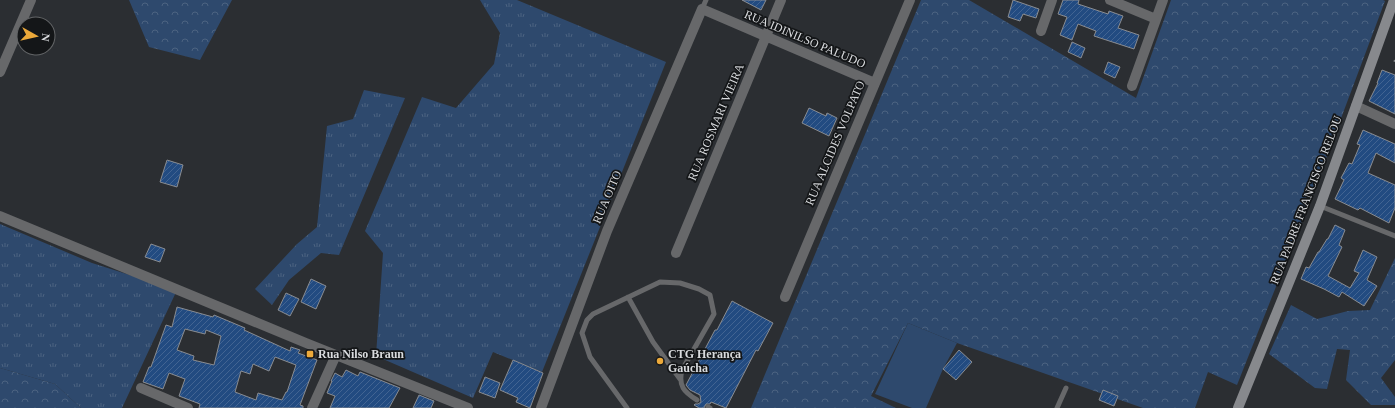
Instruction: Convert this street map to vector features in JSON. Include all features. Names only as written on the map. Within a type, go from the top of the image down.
[{"type":"street","points":[[0,72],[31,0]]},
{"type":"street","name":"RUA ROSMARI VIEIRA","points":[[676,253],[781,0]]},
{"type":"street","name":"RUA ALCIDES VOLPATO","points":[[785,297],[910,0]]},
{"type":"street","points":[[1042,32],[1052,0]]},
{"type":"street","points":[[1110,0],[1156,19]]},
{"type":"street","points":[[1132,86],[1163,0]]},
{"type":"street","name":"RUA PADRE FRANCISCO RELOU","points":[[1238,408],[1320,206],[1394,0]]},
{"type":"street","name":"RUA IDINILSO PALUDO","points":[[704,4],[766,36],[875,83]]},
{"type":"street","name":"RUA OITO","points":[[541,408],[607,231],[704,4]]},
{"type":"street","points":[[1356,106],[1395,124]]},
{"type":"street","points":[[0,216],[468,408]]},
{"type":"street","points":[[312,408],[336,355]]},
{"type":"street","points":[[141,388],[188,408]]},
{"type":"lane","points":[[1320,206],[1395,236]]},
{"type":"lane","points":[[626,408],[590,357],[582,333],[587,320],[593,314],[660,282],[680,283],[710,295],[714,314],[682,370],[680,379]]},
{"type":"lane","points":[[628,297],[653,342],[680,379],[686,393],[697,400]]},
{"type":"lane","points":[[1057,408],[1066,388]]},
{"type":"path","points":[[1395,60],[1395,64]]},
{"type":"green space","points":[[129,0],[232,0],[200,60],[149,47]]},
{"type":"green space","points":[[480,0],[517,0],[666,62],[542,372],[493,352],[473,398],[376,356],[383,253],[365,231],[422,97],[456,108],[494,64],[500,33]]},
{"type":"green space","points":[[921,0],[969,0],[1136,98],[1171,0],[1385,1],[1310,201],[1237,385],[1208,372],[1195,408],[1143,408],[957,343],[908,323],[871,396],[896,408],[751,408]]},
{"type":"green space","points":[[364,90],[405,98],[339,255],[321,253],[289,280],[272,305],[255,289],[297,244],[317,227],[327,126],[353,119]]},
{"type":"green space","points":[[0,224],[92,263],[177,290],[122,408],[81,408],[55,384],[0,368]]},
{"type":"green space","points":[[1395,258],[1395,360],[1381,378],[1395,397],[1395,405],[1371,405],[1346,380],[1350,350],[1337,349],[1327,389],[1315,388],[1269,354],[1291,305],[1317,319],[1348,311],[1370,310]]},
{"type":"green space","points":[[908,323],[957,343],[943,369],[926,408],[912,408],[875,394]]},
{"type":"green space","points":[[0,368],[55,384],[81,408],[0,408]]},
{"type":"building","points":[[742,0],[766,0],[761,10]]},
{"type":"building","points":[[1013,0],[1039,9],[1036,18],[1023,14],[1020,21],[1008,17]]},
{"type":"building","points":[[1063,0],[1079,0],[1078,4],[1108,14],[1109,11],[1123,16],[1118,28],[1139,35],[1134,49],[1094,36],[1096,31],[1078,24],[1072,40],[1060,35],[1067,17],[1058,14]]},
{"type":"building","points":[[1072,42],[1085,48],[1081,58],[1068,52]]},
{"type":"building","points":[[1108,62],[1120,67],[1115,78],[1104,73]]},
{"type":"building","points":[[1382,70],[1395,75],[1395,114],[1369,101],[1378,83]]},
{"type":"building","points":[[809,108],[826,116],[827,113],[837,118],[829,136],[802,123]]},
{"type":"building","points":[[1363,130],[1395,144],[1395,163],[1376,153],[1368,173],[1395,185],[1395,208],[1389,223],[1360,208],[1358,210],[1335,199],[1344,180],[1341,178],[1349,163],[1352,164],[1360,145],[1357,144]]},
{"type":"building","points":[[167,160],[183,165],[177,187],[160,182]]},
{"type":"building","points":[[1335,225],[1345,230],[1339,245],[1342,247],[1328,276],[1350,288],[1359,273],[1354,271],[1363,250],[1377,257],[1367,280],[1377,286],[1364,306],[1342,292],[1339,297],[1301,279],[1306,267],[1309,268],[1318,252],[1328,239]]},
{"type":"building","points":[[151,244],[165,249],[160,262],[145,257]]},
{"type":"building","points":[[311,279],[326,286],[316,309],[301,302]]},
{"type":"building","points":[[286,293],[299,299],[290,316],[278,310]]},
{"type":"building","points":[[732,301],[773,323],[758,351],[756,350],[726,408],[711,402],[710,404],[706,404],[704,408],[699,408],[694,405],[701,402],[700,395],[690,390],[686,385]]},
{"type":"building","points":[[177,307],[213,317],[214,315],[245,328],[244,330],[290,351],[291,347],[300,350],[298,353],[317,360],[300,405],[303,406],[303,408],[199,408],[200,404],[179,396],[185,379],[169,373],[163,389],[143,382],[149,367],[151,367],[166,325],[172,327]],"holes":[[[185,329],[205,334],[206,330],[221,336],[214,365],[193,360],[194,356],[177,350]],[[275,357],[296,365],[287,392],[282,400],[258,393],[256,400],[235,392],[241,371],[250,374],[253,364],[269,371]]]},
{"type":"building","points":[[959,350],[972,362],[956,380],[943,369]]},
{"type":"building","points":[[513,360],[543,373],[530,408],[516,402],[518,398],[500,390]]},
{"type":"building","points":[[346,370],[358,376],[360,372],[400,388],[389,408],[330,408],[335,396],[327,393],[331,381],[335,373],[342,377]]},
{"type":"building","points":[[485,377],[500,383],[495,398],[479,392]]},
{"type":"building","points":[[1103,390],[1118,396],[1114,406],[1099,400]]},
{"type":"building","points":[[419,395],[434,401],[431,408],[413,408]]},
{"type":"place","name":"Rua Nilso Braun","points":[[310,354]]},
{"type":"place","name":"CTG Herança Gaúcha","points":[[660,361]]}]
